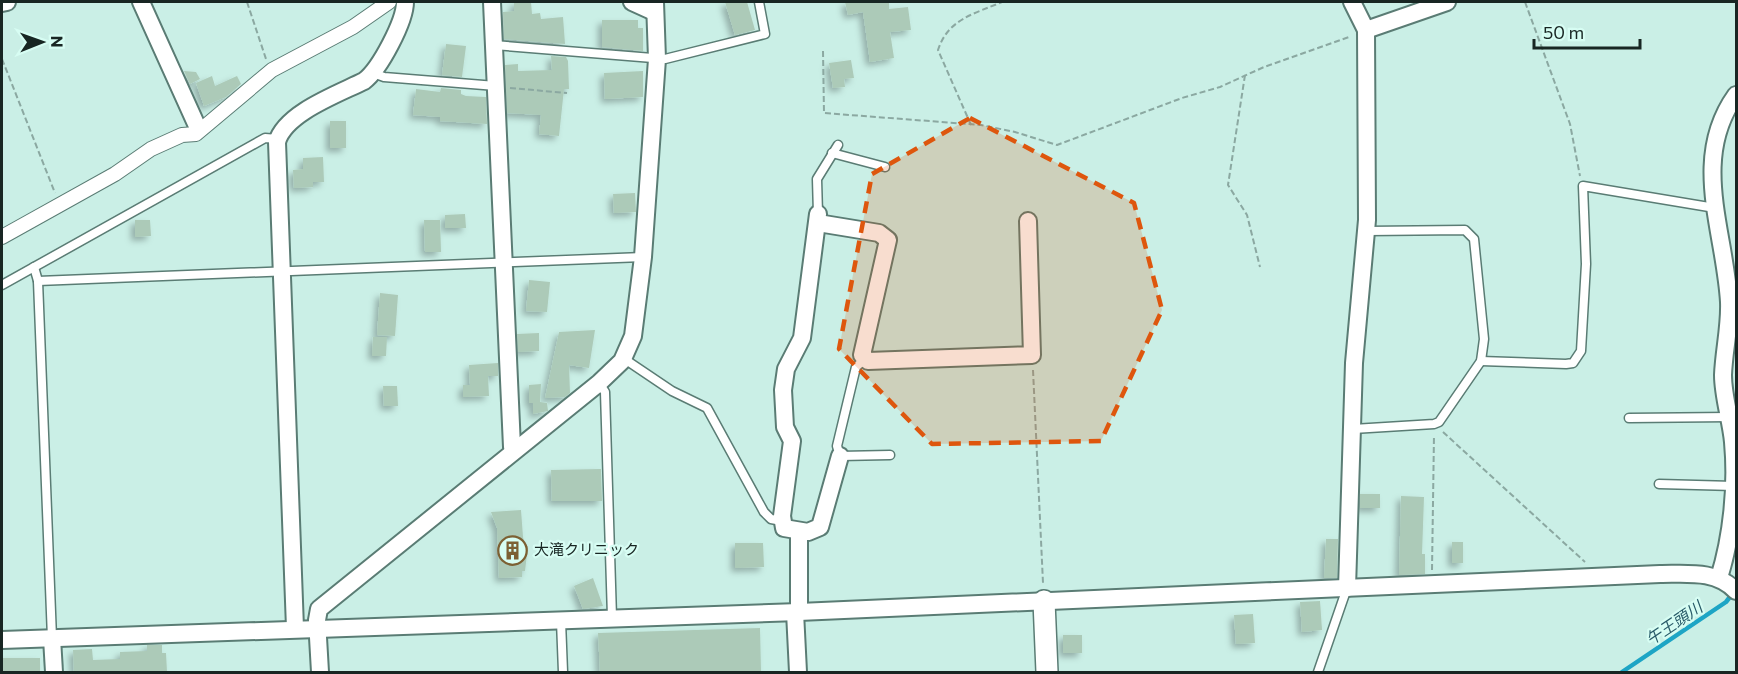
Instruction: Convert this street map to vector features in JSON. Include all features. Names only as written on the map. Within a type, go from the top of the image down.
[{"type":"street","points":[[2,3],[7,2]]},
{"type":"street","points":[[141,2],[197,126]]},
{"type":"street","points":[[2,237],[115,174],[152,149],[182,135],[196,134],[272,70],[353,27],[389,2]]},
{"type":"street","points":[[295,628],[278,139],[292,119],[364,81],[373,73],[401,21],[405,2]]},
{"type":"street","points":[[492,2],[512,447],[514,450]]},
{"type":"street","points":[[320,672],[319,627],[316,616],[319,609],[599,383],[623,358],[633,336],[644,257],[657,59],[655,7],[632,2]]},
{"type":"street","points":[[1347,588],[1358,309],[1367,231],[1366,30],[1352,2]]},
{"type":"street","points":[[1366,30],[1447,2]]},
{"type":"street","points":[[2,640],[319,627],[349,629],[612,617],[797,612],[1679,574],[1728,583],[1735,486],[1730,417],[1723,376],[1729,301],[1715,208],[1711,154],[1724,112],[1737,95]]},
{"type":"street","points":[[840,456],[820,527],[814,531],[799,532],[784,528],[782,521],[792,441],[785,427],[783,390],[786,369],[802,338],[818,219],[879,233],[888,240],[862,355],[865,359],[1032,355],[1028,221]]},
{"type":"street","points":[[798,672],[799,532]]},
{"type":"street","points":[[1044,601],[1047,672]]},
{"type":"street","points":[[52,638],[54,672]]},
{"type":"lane","points":[[494,45],[657,59],[720,47],[765,34],[759,2]]},
{"type":"lane","points":[[373,73],[384,76],[496,86]]},
{"type":"lane","points":[[2,285],[265,138],[278,139]]},
{"type":"lane","points":[[818,219],[817,179],[837,145]]},
{"type":"lane","points":[[832,153],[885,167]]},
{"type":"lane","points":[[1481,361],[1566,364],[1573,363],[1581,351],[1586,264],[1583,186],[1715,208]]},
{"type":"lane","points":[[1353,429],[1434,424],[1481,361],[1484,339],[1474,239],[1471,234],[1464,230],[1367,231]]},
{"type":"lane","points":[[38,281],[644,257]]},
{"type":"lane","points":[[34,267],[38,281],[52,638]]},
{"type":"lane","points":[[623,358],[672,390],[707,408],[764,512],[771,519],[782,521]]},
{"type":"lane","points":[[865,359],[856,367],[837,446],[840,456],[890,455]]},
{"type":"lane","points":[[599,383],[605,392],[612,617]]},
{"type":"lane","points":[[1629,418],[1730,417]]},
{"type":"lane","points":[[1659,484],[1735,486]]},
{"type":"lane","points":[[1318,672],[1347,588]]},
{"type":"lane","points":[[561,621],[563,672]]},
{"type":"path","points":[[247,2],[268,65]]},
{"type":"path","points":[[971,124],[938,50],[942,37],[952,24],[1002,2]]},
{"type":"path","points":[[1525,2],[1570,124],[1583,186]]},
{"type":"path","points":[[823,51],[824,113],[971,124],[1003,129],[1057,145],[1182,98],[1220,87],[1245,75],[1366,30]]},
{"type":"path","points":[[2,59],[57,199]]},
{"type":"path","points":[[1245,75],[1228,185],[1247,215],[1260,267]]},
{"type":"path","points":[[496,86],[567,93]]},
{"type":"path","points":[[1032,355],[1044,601]]},
{"type":"path","points":[[1434,424],[1601,577]]},
{"type":"path","points":[[1432,585],[1434,424]]},
{"type":"highlighted area","points":[[970,118],[1134,203],[1162,310],[1101,441],[932,444],[839,349],[872,174]]},
{"type":"building","points":[[514,2],[531,2],[532,14],[540,13],[541,19],[563,17],[565,44],[504,39],[503,12],[514,11]]},
{"type":"building","points":[[725,2],[747,2],[755,30],[735,35]]},
{"type":"building","points":[[845,2],[889,2],[889,9],[908,7],[911,30],[890,32],[894,58],[870,62],[863,12],[848,15]]},
{"type":"building","points":[[602,20],[638,20],[638,28],[643,28],[643,51],[602,47]]},
{"type":"building","points":[[446,44],[466,46],[462,77],[442,75]]},
{"type":"building","points":[[551,56],[566,57],[568,61],[569,89],[564,89],[559,136],[539,134],[541,115],[507,113],[505,65],[518,64],[518,71],[552,70]]},
{"type":"building","points":[[851,60],[854,78],[844,79],[845,87],[833,88],[829,63]]},
{"type":"building","points":[[184,71],[196,72],[200,79],[190,84]]},
{"type":"building","points":[[643,71],[643,97],[605,99],[604,73]]},
{"type":"building","points":[[212,76],[215,86],[237,76],[241,84],[226,97],[204,106],[196,83]]},
{"type":"building","points":[[441,88],[461,90],[461,94],[466,96],[486,97],[487,124],[440,121],[440,117],[413,115],[416,89],[440,92]]},
{"type":"building","points":[[330,121],[346,121],[346,148],[330,148]]},
{"type":"building","points":[[323,157],[324,182],[313,182],[313,187],[294,188],[293,170],[303,169],[303,158]]},
{"type":"building","points":[[635,193],[636,212],[614,213],[613,194]]},
{"type":"building","points":[[465,214],[466,228],[445,228],[445,215]]},
{"type":"building","points":[[135,220],[150,220],[151,236],[135,237]]},
{"type":"building","points":[[424,220],[440,220],[441,252],[425,252]]},
{"type":"building","points":[[529,280],[550,282],[547,312],[526,311]]},
{"type":"building","points":[[380,293],[398,295],[395,336],[377,335]]},
{"type":"building","points":[[595,330],[589,368],[569,365],[570,393],[565,397],[545,398],[559,332]]},
{"type":"building","points":[[539,333],[539,351],[518,352],[517,334]]},
{"type":"building","points":[[373,337],[387,337],[386,356],[372,356]]},
{"type":"building","points":[[498,363],[498,376],[488,376],[489,396],[463,397],[463,385],[470,385],[469,365]]},
{"type":"building","points":[[541,384],[540,402],[547,403],[548,411],[533,414],[533,403],[529,403],[529,385]]},
{"type":"building","points":[[383,386],[397,386],[398,406],[384,406]]},
{"type":"building","points":[[601,469],[602,501],[552,501],[551,470]]},
{"type":"building","points":[[1360,494],[1380,494],[1380,508],[1360,508]]},
{"type":"building","points":[[1401,496],[1424,497],[1422,554],[1425,554],[1425,574],[1399,575]]},
{"type":"building","name":"大滝クリニック","points":[[521,510],[523,537],[525,546],[528,546],[525,571],[522,571],[522,577],[499,578],[497,528],[491,512]]},
{"type":"building","points":[[1326,539],[1338,539],[1337,578],[1324,578]]},
{"type":"building","points":[[1452,542],[1463,542],[1463,563],[1452,563]]},
{"type":"building","points":[[735,543],[763,543],[764,567],[735,568]]},
{"type":"building","points":[[593,578],[603,606],[583,609],[574,586]]},
{"type":"building","points":[[1320,601],[1322,630],[1302,632],[1300,602]]},
{"type":"building","points":[[1253,614],[1255,643],[1236,644],[1234,615]]},
{"type":"building","points":[[760,628],[761,672],[600,672],[598,633]]},
{"type":"building","points":[[1063,635],[1082,635],[1082,653],[1063,653]]},
{"type":"building","points":[[147,645],[162,645],[162,653],[166,653],[167,672],[74,672],[73,650],[92,649],[93,660],[120,659],[120,652],[147,651]]},
{"type":"building","points":[[2,658],[40,658],[40,672],[2,672]]},
{"type":"waterway","name":"午王頭川","points":[[1622,672],[1726,602],[1733,593]]},
{"type":"place","name":"大滝クリニック","points":[[513,550]]}]
